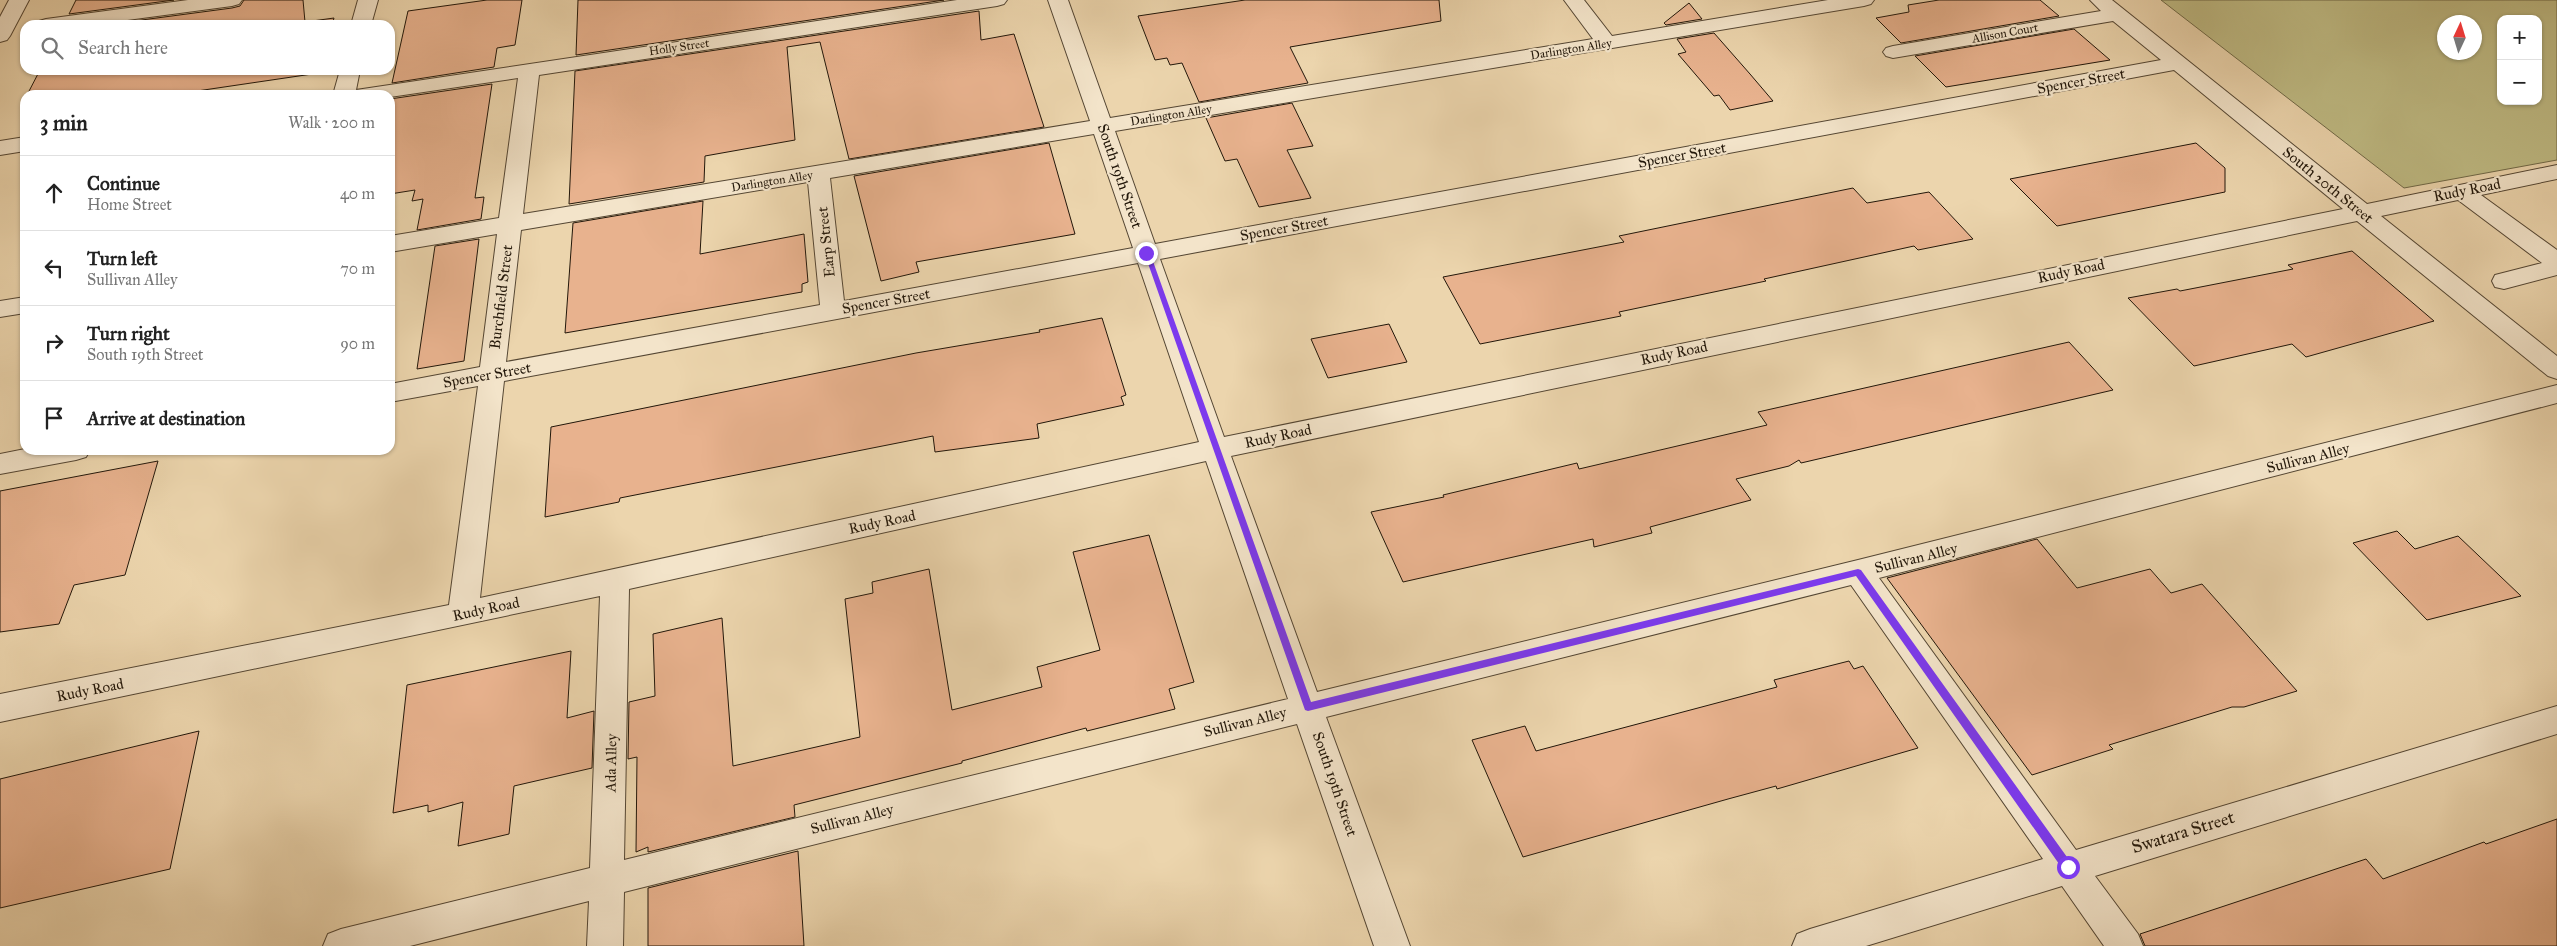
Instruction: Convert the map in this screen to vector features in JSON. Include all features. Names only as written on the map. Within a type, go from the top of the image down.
[{"type":"street","points":[[2,33],[19,0]]},
{"type":"street","points":[[83,20],[232,0]]},
{"type":"street","points":[[362,20],[368,0]]},
{"type":"street","name":"Holly Street","points":[[395,90],[996,0]]},
{"type":"street","name":"South 19th Street","points":[[1058,0],[1392,946]]},
{"type":"street","points":[[1574,0],[1607,43]]},
{"type":"street","name":"Darlington Alley","points":[[395,243],[1864,0]]},
{"type":"street","name":"South 20th Street","points":[[2100,0],[2557,370]]},
{"type":"street","name":"Allison Court","points":[[1893,52],[2117,14]]},
{"type":"street","points":[[2,33],[20,29]]},
{"type":"street","name":"Spencer Street","points":[[395,391],[2178,63]]},
{"type":"street","name":"Burchfield Street","points":[[463,614],[529,70]]},
{"type":"street","points":[[345,90],[349,75]]},
{"type":"street","points":[[0,148],[20,145]]},
{"type":"street","name":"Rudy Road","points":[[0,708],[463,614],[1215,449],[2557,172]]},
{"type":"street","name":"Earp Street","points":[[818,173],[833,311]]},
{"type":"street","points":[[2461,191],[2557,262]]},
{"type":"street","points":[[2504,281],[2557,267]]},
{"type":"street","points":[[0,309],[20,306]]},
{"type":"street","name":"Sullivan Alley","points":[[341,946],[1858,572],[2557,394]]},
{"type":"street","points":[[0,464],[49,455]]},
{"type":"street","points":[[1858,572],[2125,946]]},
{"type":"street","name":"Ada Alley","points":[[605,946],[615,581]]},
{"type":"street","name":"Swatara Street","points":[[1810,946],[2557,720]]},
{"type":"shaded area","points":[[2161,0],[2557,0],[2557,160],[2404,188]]},
{"type":"building","points":[[76,0],[174,0],[69,14]]},
{"type":"building","points":[[244,0],[303,0],[305,20],[142,20],[232,8],[240,6]]},
{"type":"building","points":[[487,0],[522,0],[515,45],[497,48],[494,67],[392,83],[408,11]]},
{"type":"building","points":[[578,0],[944,0],[576,55]]},
{"type":"building","points":[[1245,0],[1439,0],[1441,21],[1290,47],[1308,83],[1199,102],[1182,63],[1170,65],[1167,58],[1155,60],[1138,16]]},
{"type":"building","points":[[1939,0],[2040,0],[2059,16],[1901,43],[1876,18],[1909,12],[1908,5]]},
{"type":"building","points":[[1689,3],[1702,19],[1666,25],[1664,23]]},
{"type":"building","points":[[979,11],[981,40],[1014,34],[1044,127],[849,159],[820,42],[787,47],[795,140],[705,156],[704,182],[569,204],[575,71]]},
{"type":"building","points":[[2074,29],[2110,60],[1946,87],[1915,56]]},
{"type":"building","points":[[1714,33],[1773,101],[1730,110],[1719,95],[1714,96],[1678,54],[1686,52],[1677,39]]},
{"type":"building","points":[[37,75],[305,75],[204,90],[30,90]]},
{"type":"building","points":[[492,84],[475,198],[484,197],[481,219],[417,230],[423,199],[412,201],[415,190],[395,193],[395,98]]},
{"type":"building","points":[[1292,103],[1313,146],[1287,150],[1311,198],[1259,207],[1237,159],[1225,161],[1206,118]]},
{"type":"building","points":[[1049,143],[1075,234],[916,262],[919,272],[881,281],[854,176]]},
{"type":"building","points":[[2196,143],[2225,168],[2225,192],[2057,226],[2010,179]]},
{"type":"building","points":[[1853,188],[1867,203],[1929,192],[1973,239],[1918,250],[1914,246],[1764,279],[1766,281],[1619,312],[1621,316],[1480,344],[1443,277],[1624,242],[1619,236]]},
{"type":"building","points":[[703,201],[700,254],[804,234],[808,282],[802,284],[802,292],[565,333],[573,223]]},
{"type":"building","points":[[479,239],[464,361],[417,369],[435,246]]},
{"type":"building","points":[[2352,251],[2434,321],[2306,357],[2292,344],[2194,366],[2128,298],[2177,289],[2180,291],[2293,269],[2288,265]]},
{"type":"building","points":[[1102,318],[1126,395],[1121,397],[1124,405],[1037,424],[1039,438],[935,452],[933,436],[620,498],[619,502],[545,517],[551,427],[916,353],[1040,332],[1039,330]]},
{"type":"building","points":[[1389,324],[1407,362],[1328,378],[1311,339]]},
{"type":"building","points":[[2069,342],[2113,390],[1801,463],[1799,460],[1789,466],[1736,479],[1751,500],[1650,527],[1652,533],[1594,547],[1593,539],[1403,582],[1371,512],[1444,497],[1443,495],[1577,463],[1579,469],[1767,425],[1758,412]]},
{"type":"building","points":[[158,461],[125,575],[74,585],[59,624],[0,632],[0,491]]},
{"type":"building","points":[[2397,531],[2415,549],[2458,536],[2521,596],[2427,620],[2353,543]]},
{"type":"building","points":[[1149,535],[1194,682],[1169,689],[1175,709],[1087,731],[1086,728],[962,761],[962,763],[794,805],[795,817],[648,852],[648,847],[636,852],[637,757],[628,759],[629,702],[655,696],[653,634],[722,618],[733,766],[860,737],[845,599],[873,593],[872,582],[929,569],[952,710],[1042,687],[1037,667],[1100,650],[1073,552]]},
{"type":"building","points":[[2037,539],[2077,588],[2150,569],[2171,593],[2202,584],[2297,691],[2244,707],[2232,707],[2109,745],[2113,749],[2032,775],[1887,578]]},
{"type":"building","points":[[571,651],[567,718],[594,711],[592,768],[514,786],[509,834],[458,846],[463,802],[428,812],[428,805],[393,813],[407,685]]},
{"type":"building","points":[[1849,661],[1854,669],[1863,666],[1918,748],[1777,789],[1776,786],[1523,857],[1472,740],[1525,726],[1536,751],[1777,687],[1774,680]]},
{"type":"building","points":[[199,731],[170,869],[0,908],[0,779]]},
{"type":"building","points":[[2557,819],[2557,946],[2145,946],[2140,934],[2366,859],[2383,879],[2484,842],[2486,844]]},
{"type":"building","points":[[798,851],[804,946],[648,946],[648,888]]},
{"type":"route","points":[[1146,253],[1308,707],[1858,572],[2068,867]]}]
